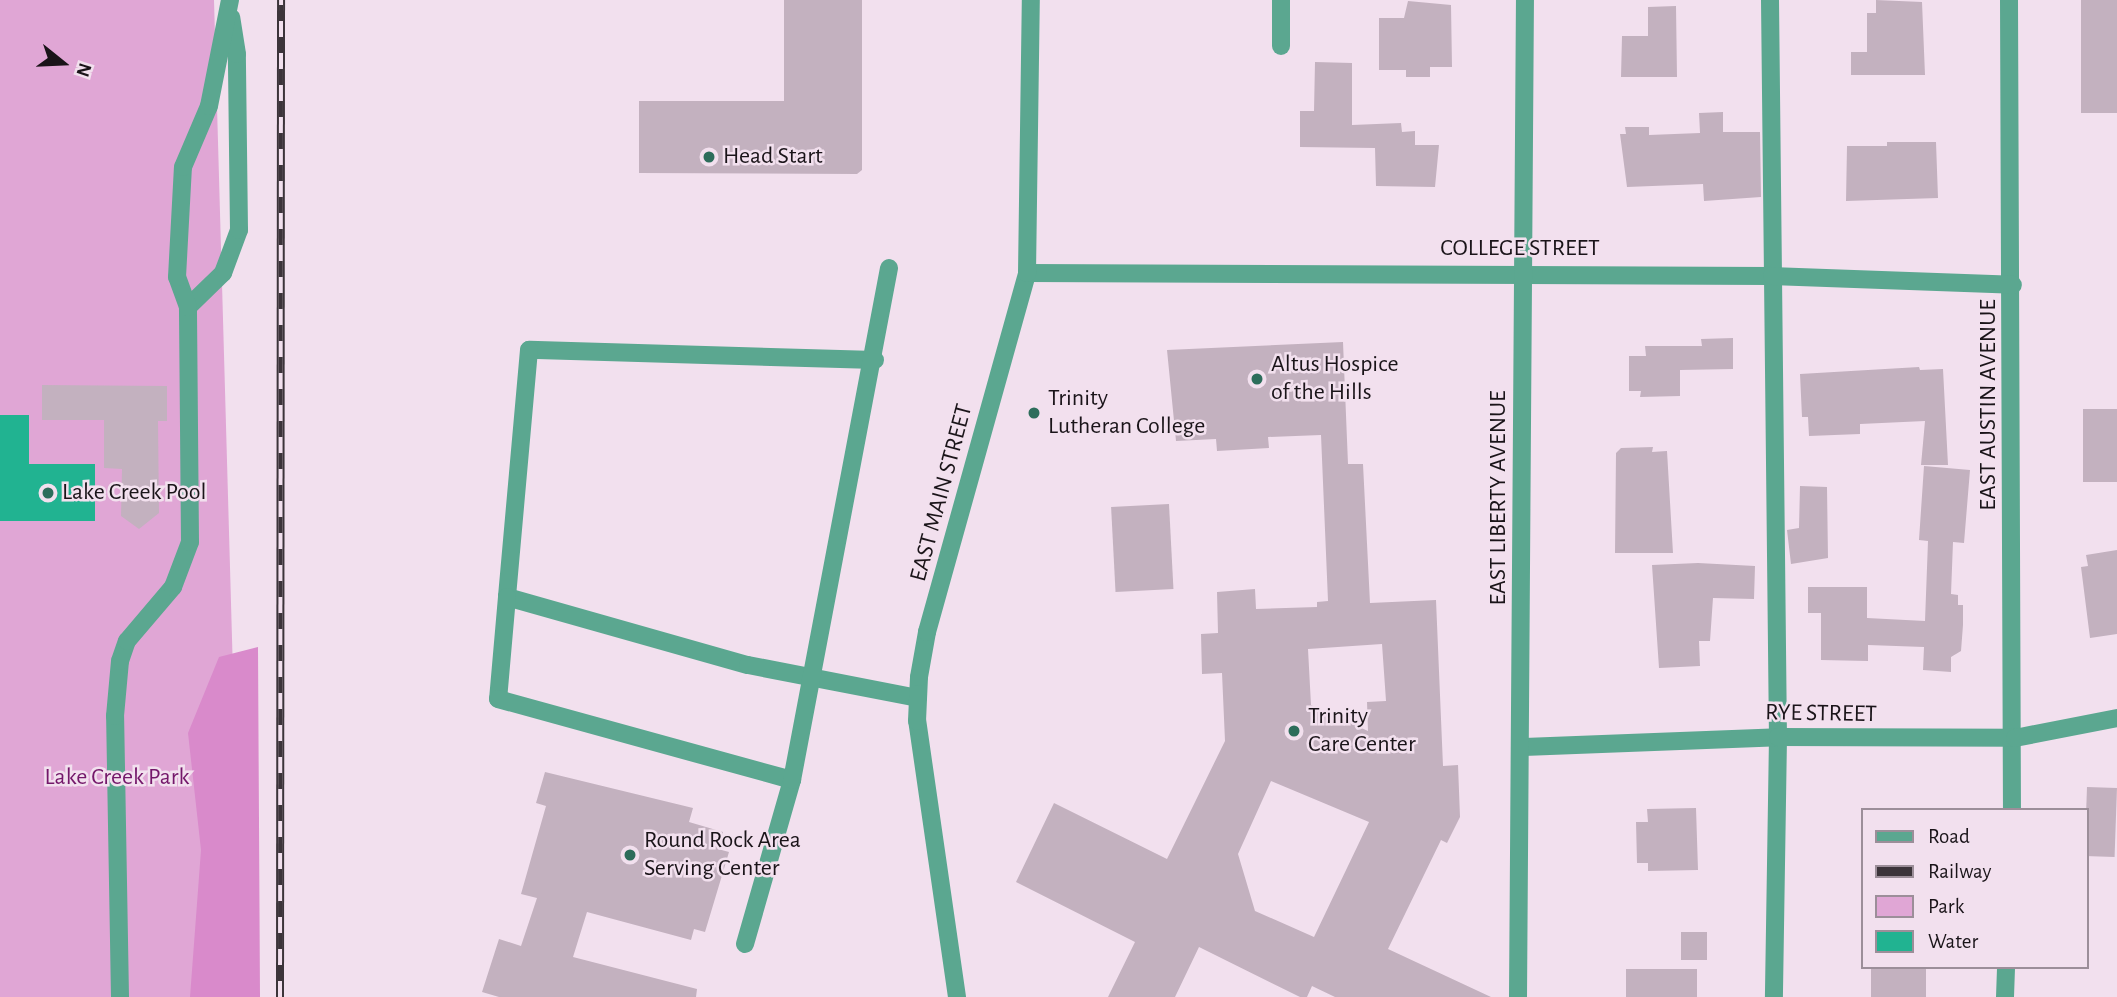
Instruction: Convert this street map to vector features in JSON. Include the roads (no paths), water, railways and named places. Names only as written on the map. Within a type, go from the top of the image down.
[{"type":"street","name":"EAST MAIN STREET","points":[[957,997],[917,721],[918,698],[927,632],[1027,273],[1031,0]]},
{"type":"street","points":[[1281,0],[1281,46]]},
{"type":"street","name":"EAST LIBERTY AVENUE","points":[[1518,997],[1522,747],[1525,0]]},
{"type":"street","points":[[1770,0],[1778,737],[1774,997]]},
{"type":"street","name":"EAST AUSTIN AVENUE","points":[[2009,0],[2014,738],[2012,808]]},
{"type":"street","points":[[188,307],[223,273],[239,230],[237,54],[230,3]]},
{"type":"street","points":[[120,997],[115,716],[120,661],[127,641],[173,587],[190,542],[188,307],[177,277],[183,167],[209,106],[230,3]]},
{"type":"street","points":[[745,944],[792,780],[810,677],[875,360],[890,268]]},
{"type":"street","name":"COLLEGE STREET","points":[[1027,273],[1772,276],[2012,285]]},
{"type":"street","points":[[792,780],[498,699],[529,351],[875,360]]},
{"type":"street","points":[[507,597],[748,665],[918,698]]},
{"type":"street","name":"RYE STREET","points":[[1522,747],[1778,737],[2014,738],[2117,718]]},
{"type":"street","points":[[2005,997],[2006,969]]},
{"type":"water","name":"Lake Creek Pool","points":[[0,415],[29,415],[29,464],[95,464],[95,521],[0,521]]},
{"type":"railway","points":[[280,997],[281,0]]},
{"type":"place","name":"Head Start","points":[[709,157]]},
{"type":"place","name":"Altus Hospice of the Hills","points":[[1257,379]]},
{"type":"place","name":"Trinity Lutheran College","points":[[1034,413]]},
{"type":"place","name":"Lake Creek Pool","points":[[48,493]]},
{"type":"place","name":"Trinity Care Center","points":[[1294,731]]},
{"type":"place","name":"Round Rock Area Serving Center","points":[[630,855]]},
{"type":"park label","name":"Lake Creek Park","points":[[117,778]]}]
